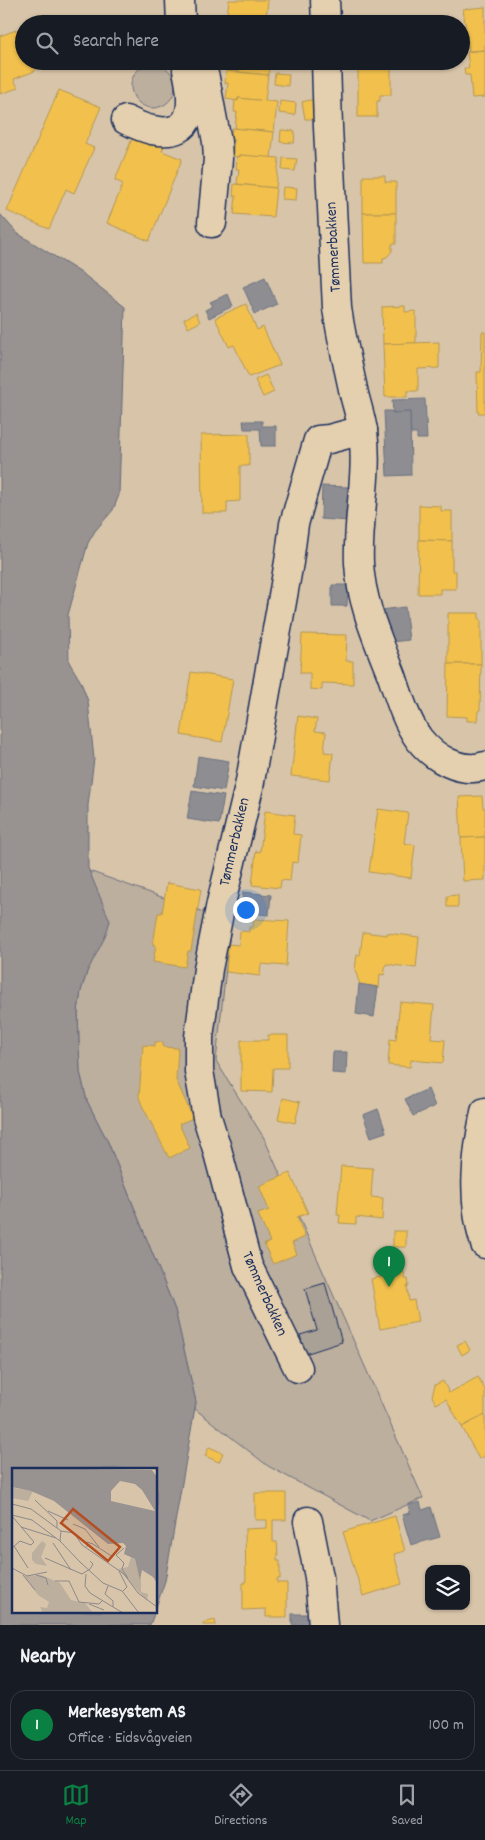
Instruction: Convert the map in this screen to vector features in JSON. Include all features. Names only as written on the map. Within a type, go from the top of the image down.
[{"type":"street","points":[[180,0],[181,15]]},
{"type":"street","points":[[194,0],[195,15]]},
{"type":"street","points":[[325,0],[326,15]]},
{"type":"street","points":[[126,120],[150,130],[166,132],[182,126],[191,110],[192,94],[188,70]]},
{"type":"street","points":[[203,70],[217,142],[218,160],[212,223]]},
{"type":"street","name":"Tømmerbakken","points":[[326,70],[337,308],[340,330],[363,430],[366,468],[359,563],[362,585],[373,626],[402,704],[411,725],[421,741],[442,760],[458,766],[471,768],[485,766]]},
{"type":"street","name":"Tømmerbakken","points":[[298,1368],[248,1266],[207,1117],[199,1071],[199,1037],[208,969],[221,903],[249,787],[288,572],[294,524],[318,440],[363,430]]},
{"type":"street","points":[[485,1112],[476,1163],[476,1188],[478,1212],[485,1244]]},
{"type":"street","points":[[308,1521],[319,1577],[323,1625]]},
{"type":"shaded area","points":[[137,70],[169,70],[175,82],[174,95],[162,107],[144,107],[132,95],[132,77]]},
{"type":"shaded area","points":[[0,214],[17,233],[83,274],[125,307],[119,495],[113,510],[95,531],[88,543],[68,615],[69,662],[81,682],[88,701],[94,759],[88,805],[88,868],[110,921],[105,937],[87,972],[81,991],[78,1011],[80,1072],[87,1101],[108,1142],[175,1310],[196,1402],[165,1581],[158,1601],[158,1468],[12,1468],[12,1612],[155,1612],[150,1625],[0,1625]]},
{"type":"shaded area","points":[[89,871],[231,922],[216,1061],[264,1138],[423,1498],[370,1521],[268,1466],[195,1409],[196,1402],[175,1310],[108,1142],[87,1101],[80,1072],[78,1011],[81,991],[87,972]]},
{"type":"building: Homes","points":[[229,0],[268,0],[266,15],[227,15]]},
{"type":"building: Homes","points":[[485,7],[485,50],[470,51],[470,15],[464,15],[463,9]]},
{"type":"building: Homes","points":[[15,30],[15,70],[35,70],[14,79],[18,88],[0,94],[0,36]]},
{"type":"building: Homes","points":[[485,50],[485,97],[472,98],[470,75],[465,75],[464,70],[470,70],[470,52]]},
{"type":"building: Homes","points":[[229,70],[269,70],[268,75]]},
{"type":"building: Homes","points":[[358,70],[391,70],[391,95],[380,95],[380,101],[377,101],[377,117],[358,117]]},
{"type":"building: Homes","points":[[226,71],[268,75],[265,101],[238,98],[238,101],[226,99],[228,83],[225,83]]},
{"type":"building: Homes","points":[[275,73],[289,74],[288,86],[274,84]]},
{"type":"building: Homes","points":[[59,90],[101,107],[85,144],[94,148],[74,193],[66,189],[49,229],[7,211]]},
{"type":"building: Homes","points":[[238,98],[277,102],[274,132],[235,128],[237,112],[234,112],[235,100],[238,101]]},
{"type":"building: Homes","points":[[314,99],[315,119],[305,119],[302,102]]},
{"type":"building: Homes","points":[[280,101],[296,103],[295,115],[279,113]]},
{"type":"building: Homes","points":[[232,128],[274,132],[271,158],[232,156],[234,140],[231,140]]},
{"type":"building: Homes","points":[[281,130],[295,131],[294,143],[280,142]]},
{"type":"building: Homes","points":[[134,134],[164,146],[162,151],[182,159],[149,241],[107,223],[123,184],[115,180]]},
{"type":"building: Homes","points":[[240,155],[279,158],[276,188],[237,184],[239,169],[236,169],[237,156],[240,157]]},
{"type":"building: Homes","points":[[283,158],[297,159],[295,171],[282,170]]},
{"type":"building: Homes","points":[[363,176],[385,176],[385,182],[396,182],[396,213],[363,213]]},
{"type":"building: Homes","points":[[234,184],[276,188],[273,217],[234,214],[236,196],[233,196]]},
{"type":"building: Homes","points":[[283,187],[297,188],[296,200],[282,199]]},
{"type":"building: Homes","points":[[363,213],[396,213],[396,244],[392,244],[392,251],[387,257],[383,258],[383,263],[364,263]]},
{"type":"building: Homes","points":[[246,304],[257,330],[263,327],[280,365],[249,377],[234,345],[229,347],[215,318]]},
{"type":"building: Homes","points":[[405,306],[405,312],[416,311],[416,343],[383,344],[382,307]]},
{"type":"building: Homes","points":[[196,313],[200,322],[188,328],[184,319]]},
{"type":"building: Homes","points":[[482,332],[485,332],[485,413],[478,413],[477,372],[481,372]]},
{"type":"building: Homes","points":[[439,342],[439,368],[418,369],[418,391],[407,391],[407,397],[385,397],[383,344]]},
{"type":"building: Homes","points":[[266,375],[274,392],[263,397],[255,380]]},
{"type":"building: Homes","points":[[249,434],[249,466],[240,466],[240,501],[227,502],[227,513],[202,513],[201,435]]},
{"type":"building: Homes","points":[[419,505],[441,506],[441,511],[452,511],[452,541],[419,540]]},
{"type":"building: Homes","points":[[419,540],[452,541],[452,571],[456,571],[456,589],[440,589],[440,594],[418,594]]},
{"type":"building: Homes","points":[[448,613],[479,613],[479,619],[481,619],[481,664],[448,664]]},
{"type":"building: Homes","points":[[302,634],[347,635],[346,661],[353,661],[353,684],[322,683],[322,690],[310,689],[310,673],[300,673]]},
{"type":"building: Homes","points":[[448,664],[481,664],[480,710],[478,711],[477,721],[467,721],[467,717],[447,716]]},
{"type":"building: Homes","points":[[191,672],[233,679],[222,742],[181,735]]},
{"type":"building: Homes","points":[[298,716],[317,719],[315,731],[326,732],[324,752],[333,753],[330,780],[291,776]]},
{"type":"building: Homes","points":[[482,796],[483,808],[485,808],[485,837],[461,838],[459,797]]},
{"type":"building: Homes","points":[[378,809],[408,813],[404,843],[415,845],[411,878],[369,872]]},
{"type":"building: Homes","points":[[265,811],[295,815],[293,834],[301,835],[298,863],[292,862],[290,881],[281,880],[280,888],[252,885],[256,851],[260,852]]},
{"type":"building: Homes","points":[[485,837],[485,880],[463,881],[461,838]]},
{"type":"building: Homes","points":[[167,883],[201,889],[191,951],[188,951],[185,967],[153,962],[156,945],[153,945],[158,913],[162,913]]},
{"type":"building: Homes","points":[[458,895],[458,907],[447,907],[447,896]]},
{"type":"building: Homes","points":[[254,919],[289,921],[286,966],[261,964],[260,976],[226,972],[228,944],[239,945],[240,931],[249,932],[249,927],[253,927]]},
{"type":"building: Homes","points":[[363,932],[419,937],[416,968],[386,964],[384,975],[380,974],[379,989],[378,987],[360,985],[355,970],[357,955],[360,955]]},
{"type":"building: Homes","points":[[400,1002],[434,1005],[431,1039],[445,1040],[443,1063],[411,1060],[410,1067],[388,1065],[390,1039],[396,1040]]},
{"type":"building: Homes","points":[[268,1035],[288,1035],[288,1068],[273,1068],[272,1092],[241,1091],[241,1040],[268,1040]]},
{"type":"building: Homes","points":[[155,1042],[163,1042],[163,1047],[178,1048],[176,1080],[193,1118],[179,1124],[190,1148],[169,1158],[139,1097],[143,1045],[155,1046]]},
{"type":"building: Homes","points":[[283,1098],[300,1102],[295,1123],[278,1119]]},
{"type":"building: Homes","points":[[341,1166],[373,1168],[371,1197],[383,1198],[382,1220],[356,1217],[356,1224],[339,1223],[340,1215],[337,1215]]},
{"type":"building: Homes","points":[[290,1173],[308,1213],[297,1217],[305,1237],[292,1243],[297,1254],[273,1264],[264,1244],[270,1242],[258,1214],[269,1210],[259,1186]]},
{"type":"building: Homes","points":[[393,1231],[406,1231],[406,1247],[393,1247]]},
{"type":"building: Homes","points":[[404,1272],[405,1279],[408,1279],[409,1301],[414,1300],[418,1322],[380,1329],[371,1279]]},
{"type":"building: Homes","points":[[465,1341],[470,1350],[462,1355],[457,1345]]},
{"type":"building: Homes","points":[[478,1377],[485,1390],[485,1415],[462,1427],[446,1399],[436,1404],[432,1396],[435,1385],[443,1381],[449,1393]]},
{"type":"building: Homes","points":[[485,1415],[485,1456],[479,1459],[462,1427]]},
{"type":"building: Homes","points":[[209,1447],[223,1453],[219,1462],[205,1456]]},
{"type":"building: Homes","points":[[255,1493],[286,1493],[286,1520],[273,1520],[273,1542],[277,1542],[277,1561],[280,1561],[280,1579],[277,1579],[277,1583],[287,1583],[287,1617],[266,1617],[266,1609],[243,1610],[243,1583],[246,1583],[245,1529],[267,1528],[267,1520],[255,1520]]},
{"type":"building: Homes","points":[[395,1516],[405,1551],[394,1554],[402,1584],[363,1596],[343,1532]]},
{"type":"building: Homes","points":[[215,1620],[216,1625],[203,1625],[203,1623]]},
{"type":"building: Industry","points":[[265,277],[277,304],[255,314],[243,287]]},
{"type":"building: Industry","points":[[228,294],[233,306],[209,318],[205,310],[213,306],[210,302]]},
{"type":"building: Industry","points":[[425,399],[427,439],[417,439],[417,434],[411,434],[410,412],[393,413],[392,400]]},
{"type":"building: Industry","points":[[384,411],[392,411],[393,413],[410,412],[411,475],[387,476]]},
{"type":"building: Industry","points":[[243,421],[262,421],[262,426],[276,426],[276,446],[261,446],[260,429],[244,429]]},
{"type":"building: Industry","points":[[322,486],[349,487],[348,521],[321,519]]},
{"type":"building: Industry","points":[[332,585],[348,585],[347,606],[332,606]]},
{"type":"building: Industry","points":[[405,607],[409,640],[391,642],[381,610]]},
{"type":"building: Industry","points":[[198,756],[229,761],[224,791],[194,786]]},
{"type":"building: Industry","points":[[192,791],[224,796],[219,824],[187,819]]},
{"type":"building: Industry","points":[[243,892],[271,895],[269,915],[241,912]]},
{"type":"building: Industry","points":[[359,984],[378,987],[374,1017],[356,1014]]},
{"type":"building: Industry","points":[[333,1052],[347,1052],[346,1074],[332,1073]]},
{"type":"building: Industry","points":[[428,1089],[435,1106],[413,1116],[405,1099]]},
{"type":"building: Industry","points":[[378,1109],[386,1132],[371,1137],[363,1115]]},
{"type":"building: Industry","points":[[420,1502],[422,1510],[431,1507],[440,1537],[411,1545],[402,1515],[410,1513],[408,1505]]},
{"type":"building: Industry","points":[[292,1614],[309,1614],[309,1625],[292,1625]]},
{"type":"building: Other","points":[[325,1283],[342,1342],[305,1354],[300,1335],[317,1330],[305,1289]]},
{"type":"place","name":"Merkesystem AS","points":[[389,1287]]}]
